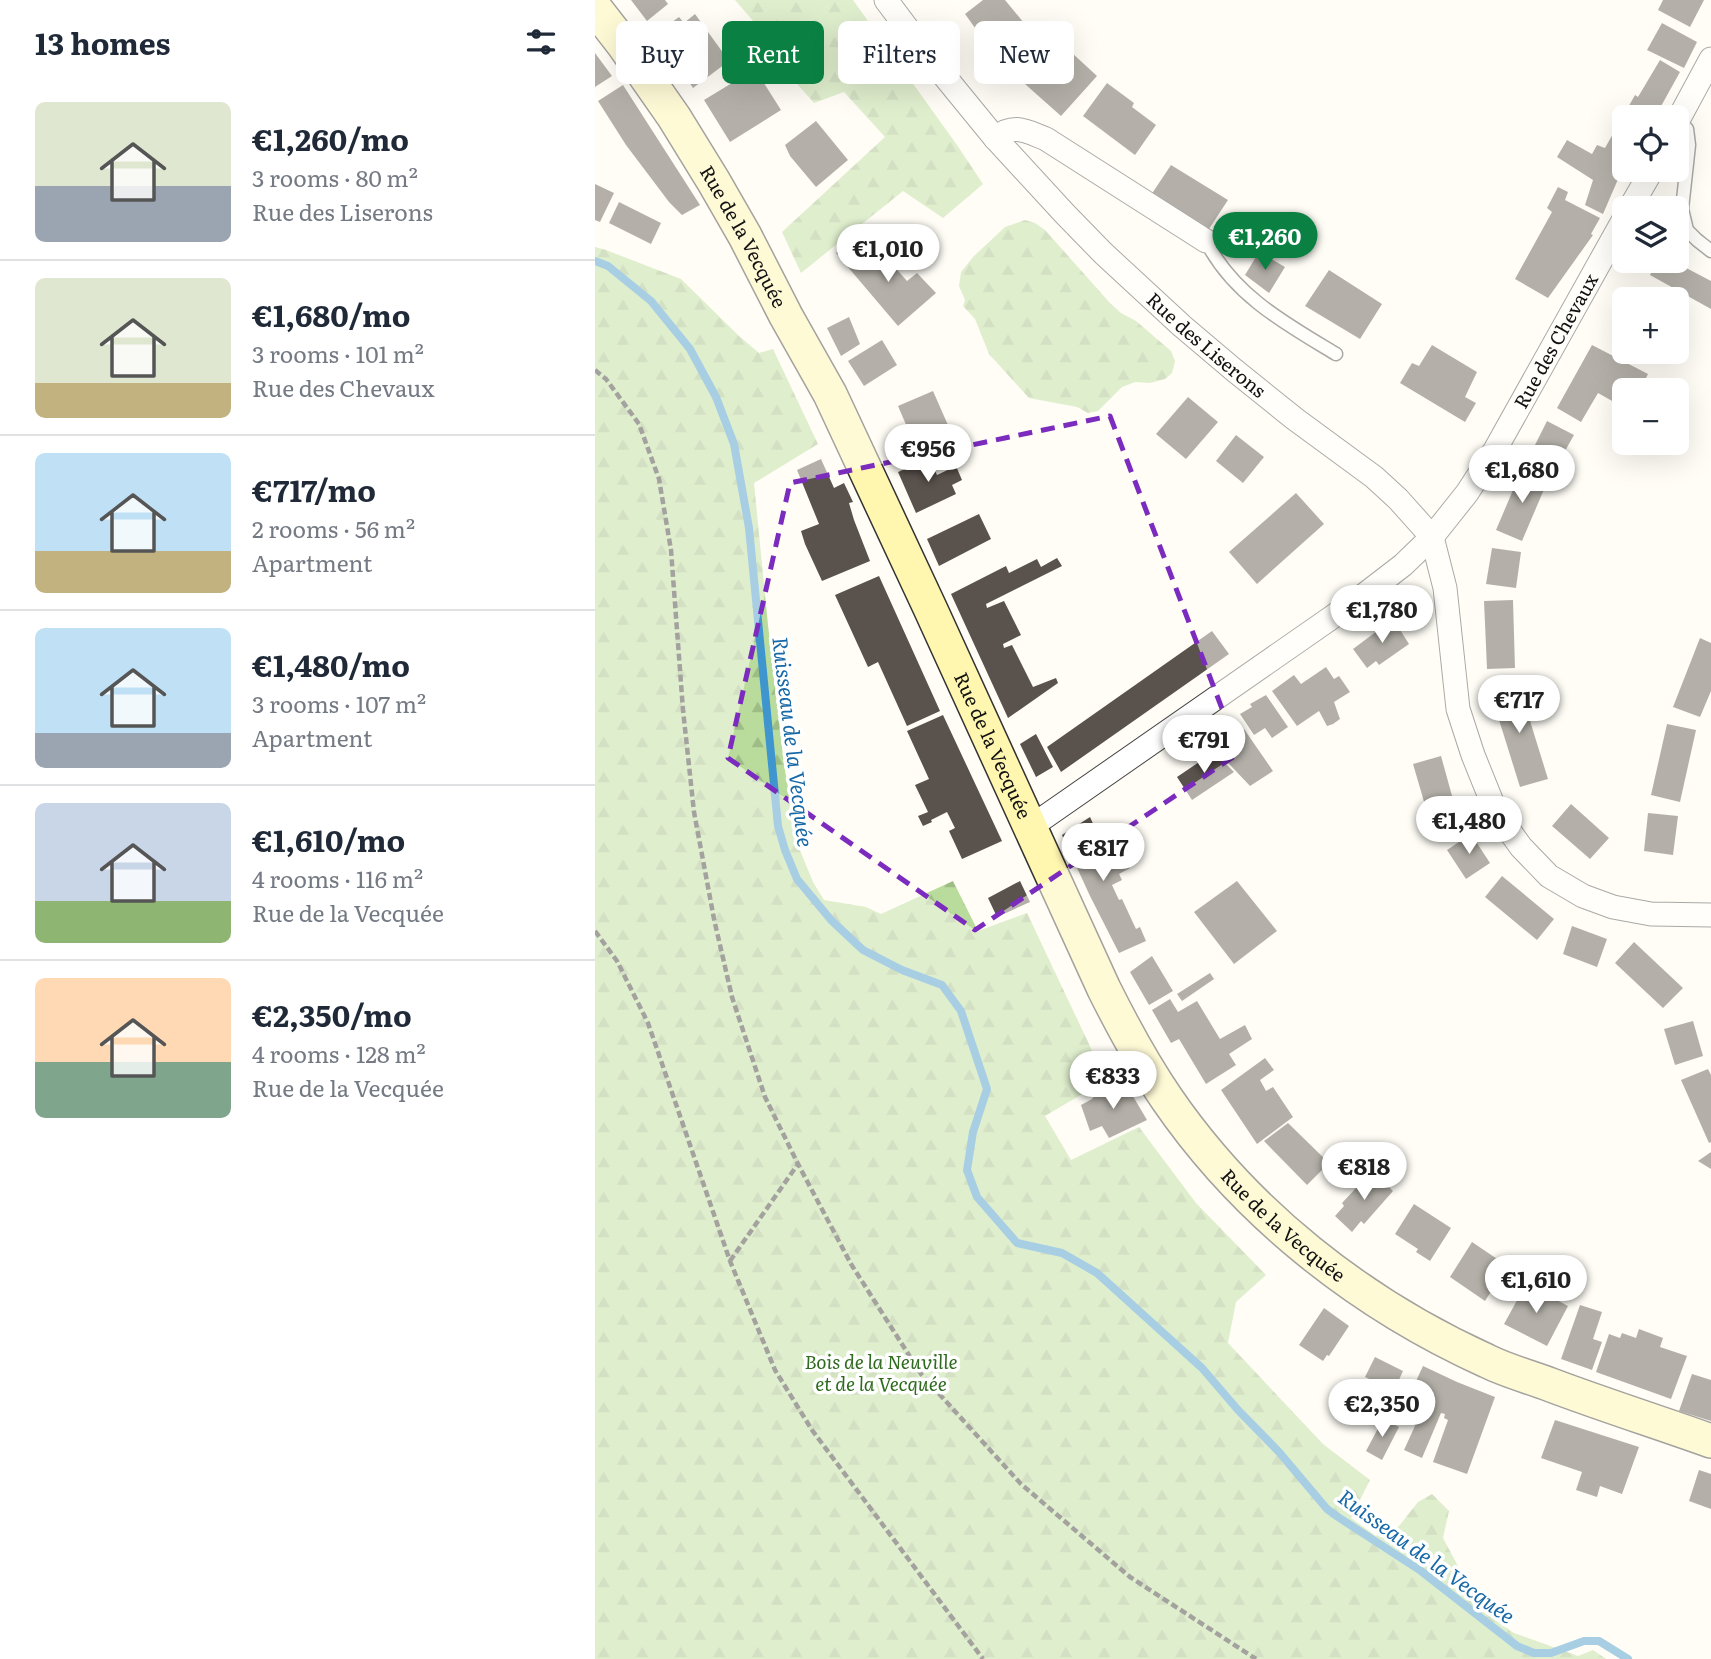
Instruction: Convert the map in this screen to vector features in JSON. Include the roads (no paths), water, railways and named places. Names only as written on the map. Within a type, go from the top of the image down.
[{"type":"main road","name":"Rue de la Vecquée","points":[[595,8],[674,117],[745,236],[829,394],[1104,989],[1132,1043],[1168,1100],[1206,1149],[1242,1191],[1298,1243],[1388,1309],[1488,1362],[1711,1441]]},
{"type":"street","name":"Rue des Liserons","points":[[886,0],[995,138],[1074,224],[1172,317],[1234,370],[1374,477],[1432,537]]},
{"type":"street","points":[[1685,105],[1711,59]]},
{"type":"street","points":[[995,138],[1010,129],[1046,139],[1206,241]]},
{"type":"street","name":"Rue des Chevaux","points":[[1030,828],[1364,595],[1432,537],[1467,493],[1495,450],[1612,240]]},
{"type":"street","points":[[1432,537],[1445,588],[1458,709],[1496,811],[1515,838],[1549,876],[1583,896],[1613,907],[1651,914],[1711,915]]},
{"type":"lane","points":[[1685,182],[1682,209],[1687,230],[1711,251]]},
{"type":"lane","points":[[1206,241],[1220,265],[1261,307],[1336,354]]},
{"type":"waterway","name":"Ruisseau de la Vecquée","points":[[595,261],[608,266],[651,301],[690,349],[716,397],[734,444],[749,528],[778,826],[785,850],[797,879],[831,920],[863,950],[902,970],[942,985],[961,1011],[987,1089],[973,1132],[967,1170],[977,1197],[1017,1243],[1062,1253],[1097,1273],[1202,1368],[1327,1509],[1421,1571],[1517,1646],[1534,1653],[1551,1653],[1584,1641],[1599,1641],[1628,1659]]},
{"type":"park label","name":"Bois de la Neuville et de la Vecquée","points":[[881,1373]]}]
